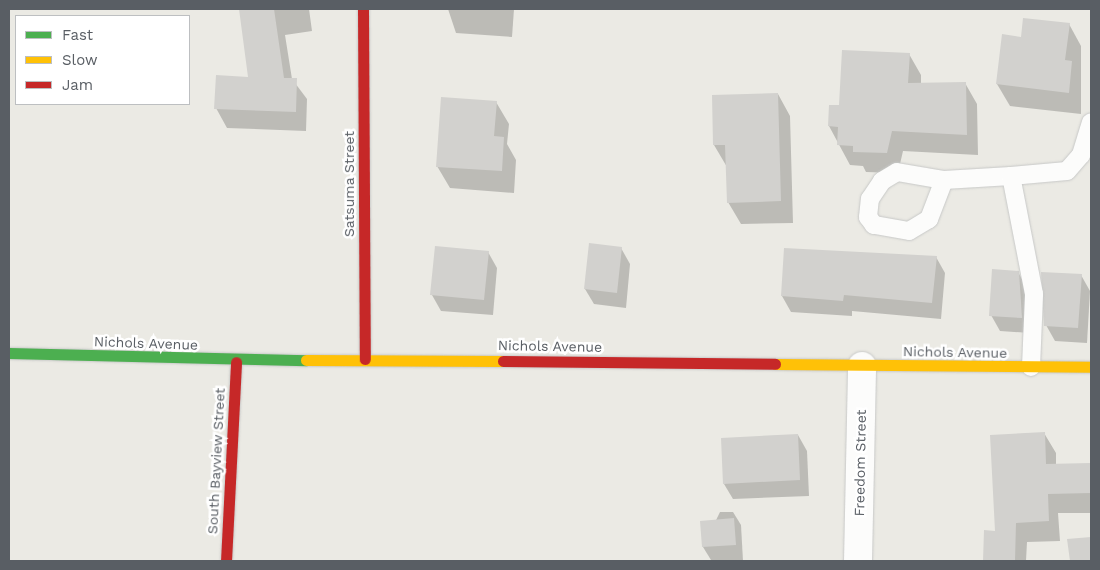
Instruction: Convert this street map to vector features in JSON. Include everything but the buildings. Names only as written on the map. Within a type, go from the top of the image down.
[{"type":"street","name":"Satsuma Street","points":[[363,9],[365,359]]},
{"type":"street","name":"Nichols Avenue","points":[[9,353],[236,362],[365,359],[1091,368]]},
{"type":"street","name":"South Bayview Street","points":[[226,561],[236,362]]},
{"type":"street","name":"Freedom Street","points":[[858,561],[862,366]]},
{"type":"lane","points":[[944,180],[1067,172],[1081,155],[1091,122]]},
{"type":"lane","points":[[1011,176],[1034,294],[1031,367]]},
{"type":"traffic: fast","points":[[9,353],[306,360]]},
{"type":"traffic: slow","points":[[306,360],[503,361]]},
{"type":"traffic: slow","points":[[775,364],[1091,367]]},
{"type":"traffic: jam","points":[[363,9],[365,359]]},
{"type":"traffic: jam","points":[[503,361],[775,364]]},
{"type":"traffic: jam","points":[[226,561],[236,362]]}]
